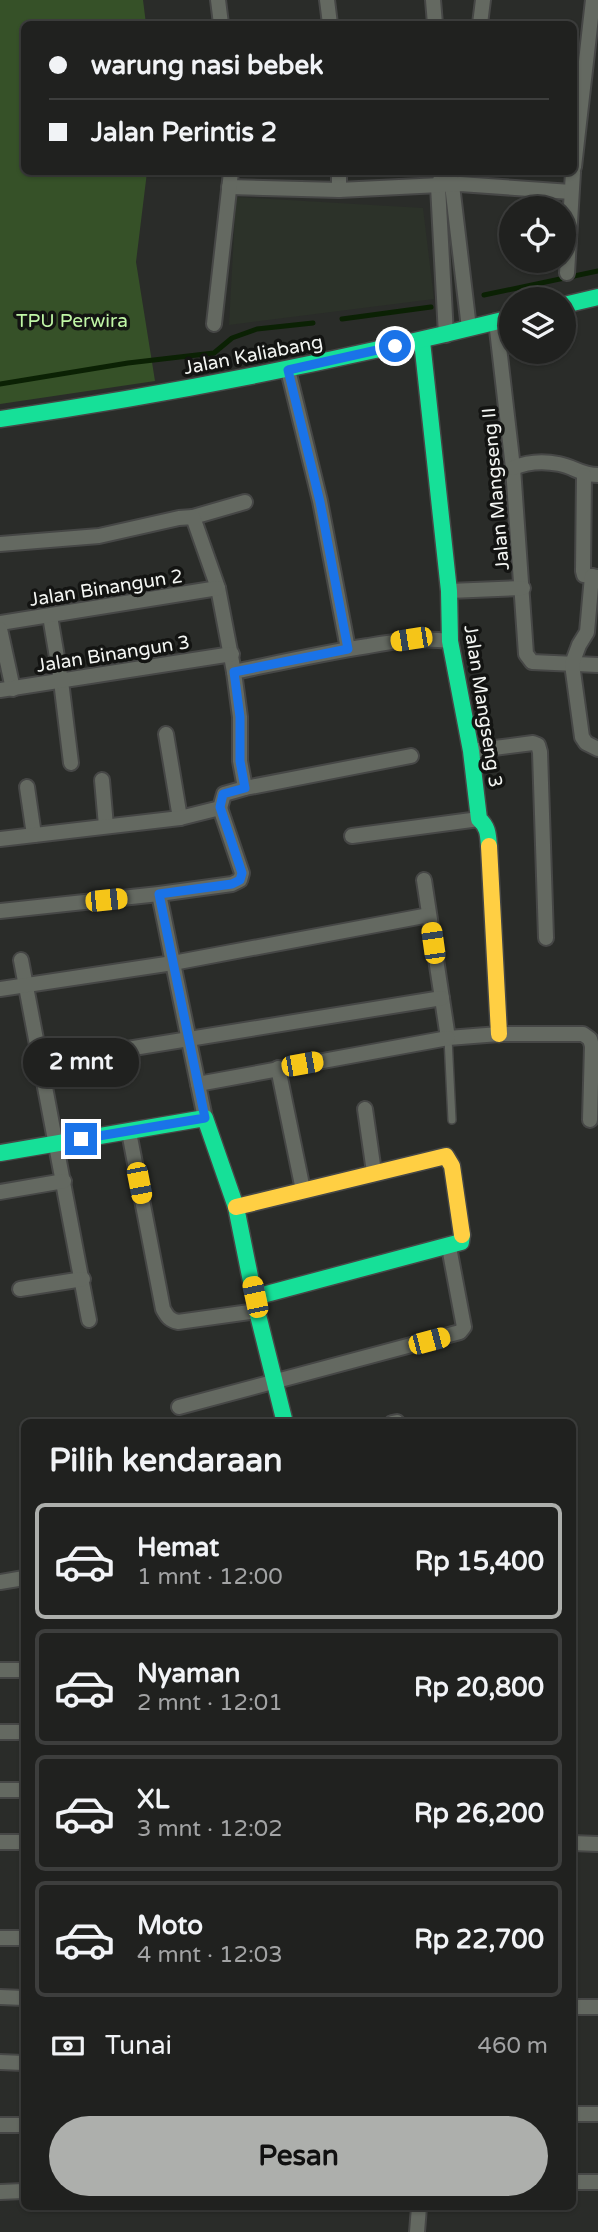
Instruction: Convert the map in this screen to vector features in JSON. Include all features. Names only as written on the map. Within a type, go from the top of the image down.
[{"type":"street","points":[[218,0],[221,21]]},
{"type":"street","points":[[327,0],[330,21]]},
{"type":"street","points":[[433,0],[435,21]]},
{"type":"street","points":[[480,21],[483,0]]},
{"type":"street","points":[[577,142],[593,0]]},
{"type":"street","points":[[214,324],[230,175]]},
{"type":"street","points":[[339,175],[339,190]]},
{"type":"street","points":[[567,274],[573,175]]},
{"type":"street","points":[[229,187],[339,190],[451,178],[571,192]]},
{"type":"street","points":[[451,178],[469,328]]},
{"type":"street","points":[[446,335],[451,178]]},
{"type":"street","points":[[576,302],[598,297]]},
{"type":"street","name":"Jalan Kaliabang","points":[[0,419],[107,404],[288,370],[422,341],[499,320]]},
{"type":"street","name":"Jalan Mangseng 3","points":[[422,341],[449,591],[450,641],[471,751],[480,819],[488,831],[499,1034]]},
{"type":"street","name":"Jalan Mangseng II","points":[[507,364],[526,654],[532,662],[572,664]]},
{"type":"street","points":[[288,370],[320,502],[348,649]]},
{"type":"street","points":[[513,468],[525,463],[561,465],[591,475],[583,571],[584,575],[595,577],[587,632],[572,664],[582,737],[586,743],[598,749]]},
{"type":"street","points":[[0,544],[99,536],[193,517],[245,502]]},
{"type":"street","points":[[193,517],[218,588],[232,654],[240,717],[240,761],[245,788]]},
{"type":"street","name":"Jalan Binangun 2","points":[[0,626],[218,588]]},
{"type":"street","points":[[449,591],[523,588]]},
{"type":"street","points":[[50,616],[71,763]]},
{"type":"street","points":[[0,626],[6,690]]},
{"type":"street","points":[[234,672],[411,639],[450,641]]},
{"type":"street","name":"Jalan Binangun 3","points":[[6,690],[232,654]]},
{"type":"street","points":[[572,664],[598,665]]},
{"type":"street","points":[[166,734],[180,818]]},
{"type":"street","points":[[471,751],[533,743],[538,746],[546,938]]},
{"type":"street","points":[[0,911],[232,884],[240,880],[242,873],[220,807],[223,794],[411,756]]},
{"type":"street","points":[[103,779],[106,826]]},
{"type":"street","points":[[27,787],[34,835]]},
{"type":"street","points":[[0,839],[180,818],[220,807]]},
{"type":"street","points":[[352,836],[480,819]]},
{"type":"street","points":[[424,880],[448,1038]]},
{"type":"street","points":[[159,894],[205,1118],[236,1207],[284,1419]]},
{"type":"street","points":[[0,989],[173,962],[429,915]]},
{"type":"street","points":[[21,960],[89,1320]]},
{"type":"street","points":[[41,1063],[442,998]]},
{"type":"street","points":[[198,1084],[448,1038],[499,1034],[583,1034],[590,1039],[592,1046],[590,1120]]},
{"type":"street","points":[[278,1068],[303,1190]]},
{"type":"street","points":[[365,1109],[374,1172]]},
{"type":"street","points":[[0,1153],[205,1118]]},
{"type":"street","points":[[129,1132],[163,1309],[171,1321],[178,1322],[256,1304],[449,1247],[461,1242],[463,1233],[452,1166],[446,1156],[236,1207]]},
{"type":"street","points":[[0,1192],[64,1181]]},
{"type":"street","points":[[179,1407],[460,1332],[464,1327],[449,1247]]},
{"type":"street","points":[[20,1289],[83,1279]]},
{"type":"street","points":[[0,1582],[21,1578]]},
{"type":"street","points":[[0,1670],[21,1670]]},
{"type":"street","points":[[0,1732],[21,1732]]},
{"type":"street","points":[[0,1790],[21,1790]]},
{"type":"street","points":[[0,1842],[21,1842]]},
{"type":"street","points":[[576,1843],[598,1844]]},
{"type":"street","points":[[0,1938],[21,1938]]},
{"type":"street","points":[[0,1997],[21,1998]]},
{"type":"street","points":[[576,2007],[598,2007]]},
{"type":"street","points":[[0,2062],[21,2063]]},
{"type":"street","points":[[576,2115],[598,2114]]},
{"type":"street","points":[[0,2125],[21,2125]]},
{"type":"street","points":[[576,2182],[598,2182]]},
{"type":"street","points":[[0,2192],[21,2191]]},
{"type":"street","points":[[418,2232],[419,2210]]},
{"type":"lane","points":[[448,1038],[452,1119]]},
{"type":"shaded area","points":[[236,197],[423,208],[434,299],[229,325]]},
{"type":"green space","name":"TPU Perwira","points":[[0,0],[143,0],[146,21],[21,21],[21,175],[147,175],[136,262],[155,381],[0,404]]},
{"type":"waterway","points":[[484,295],[598,271]]},
{"type":"waterway","points":[[342,319],[431,307]]},
{"type":"waterway","points":[[0,384],[128,363],[214,353],[232,338],[257,329],[313,323]]},
{"type":"traffic: fast","points":[[576,302],[598,297]]},
{"type":"traffic: fast","points":[[0,419],[257,375],[499,321]]},
{"type":"traffic: fast","points":[[422,341],[449,591],[450,641],[471,751],[479,819],[486,828],[489,846]]},
{"type":"traffic: fast","points":[[0,1153],[205,1118],[236,1207],[257,1311],[284,1419]]},
{"type":"traffic: fast","points":[[255,1297],[461,1242],[462,1235]]},
{"type":"traffic: slow","points":[[489,846],[499,1034]]},
{"type":"traffic: slow","points":[[236,1207],[446,1156],[452,1166],[462,1235]]},
{"type":"route","points":[[81,1139],[205,1118],[159,894],[232,884],[240,880],[242,873],[220,807],[223,794],[245,788],[240,761],[240,717],[234,672],[348,649],[320,502],[288,370],[395,346]]}]
